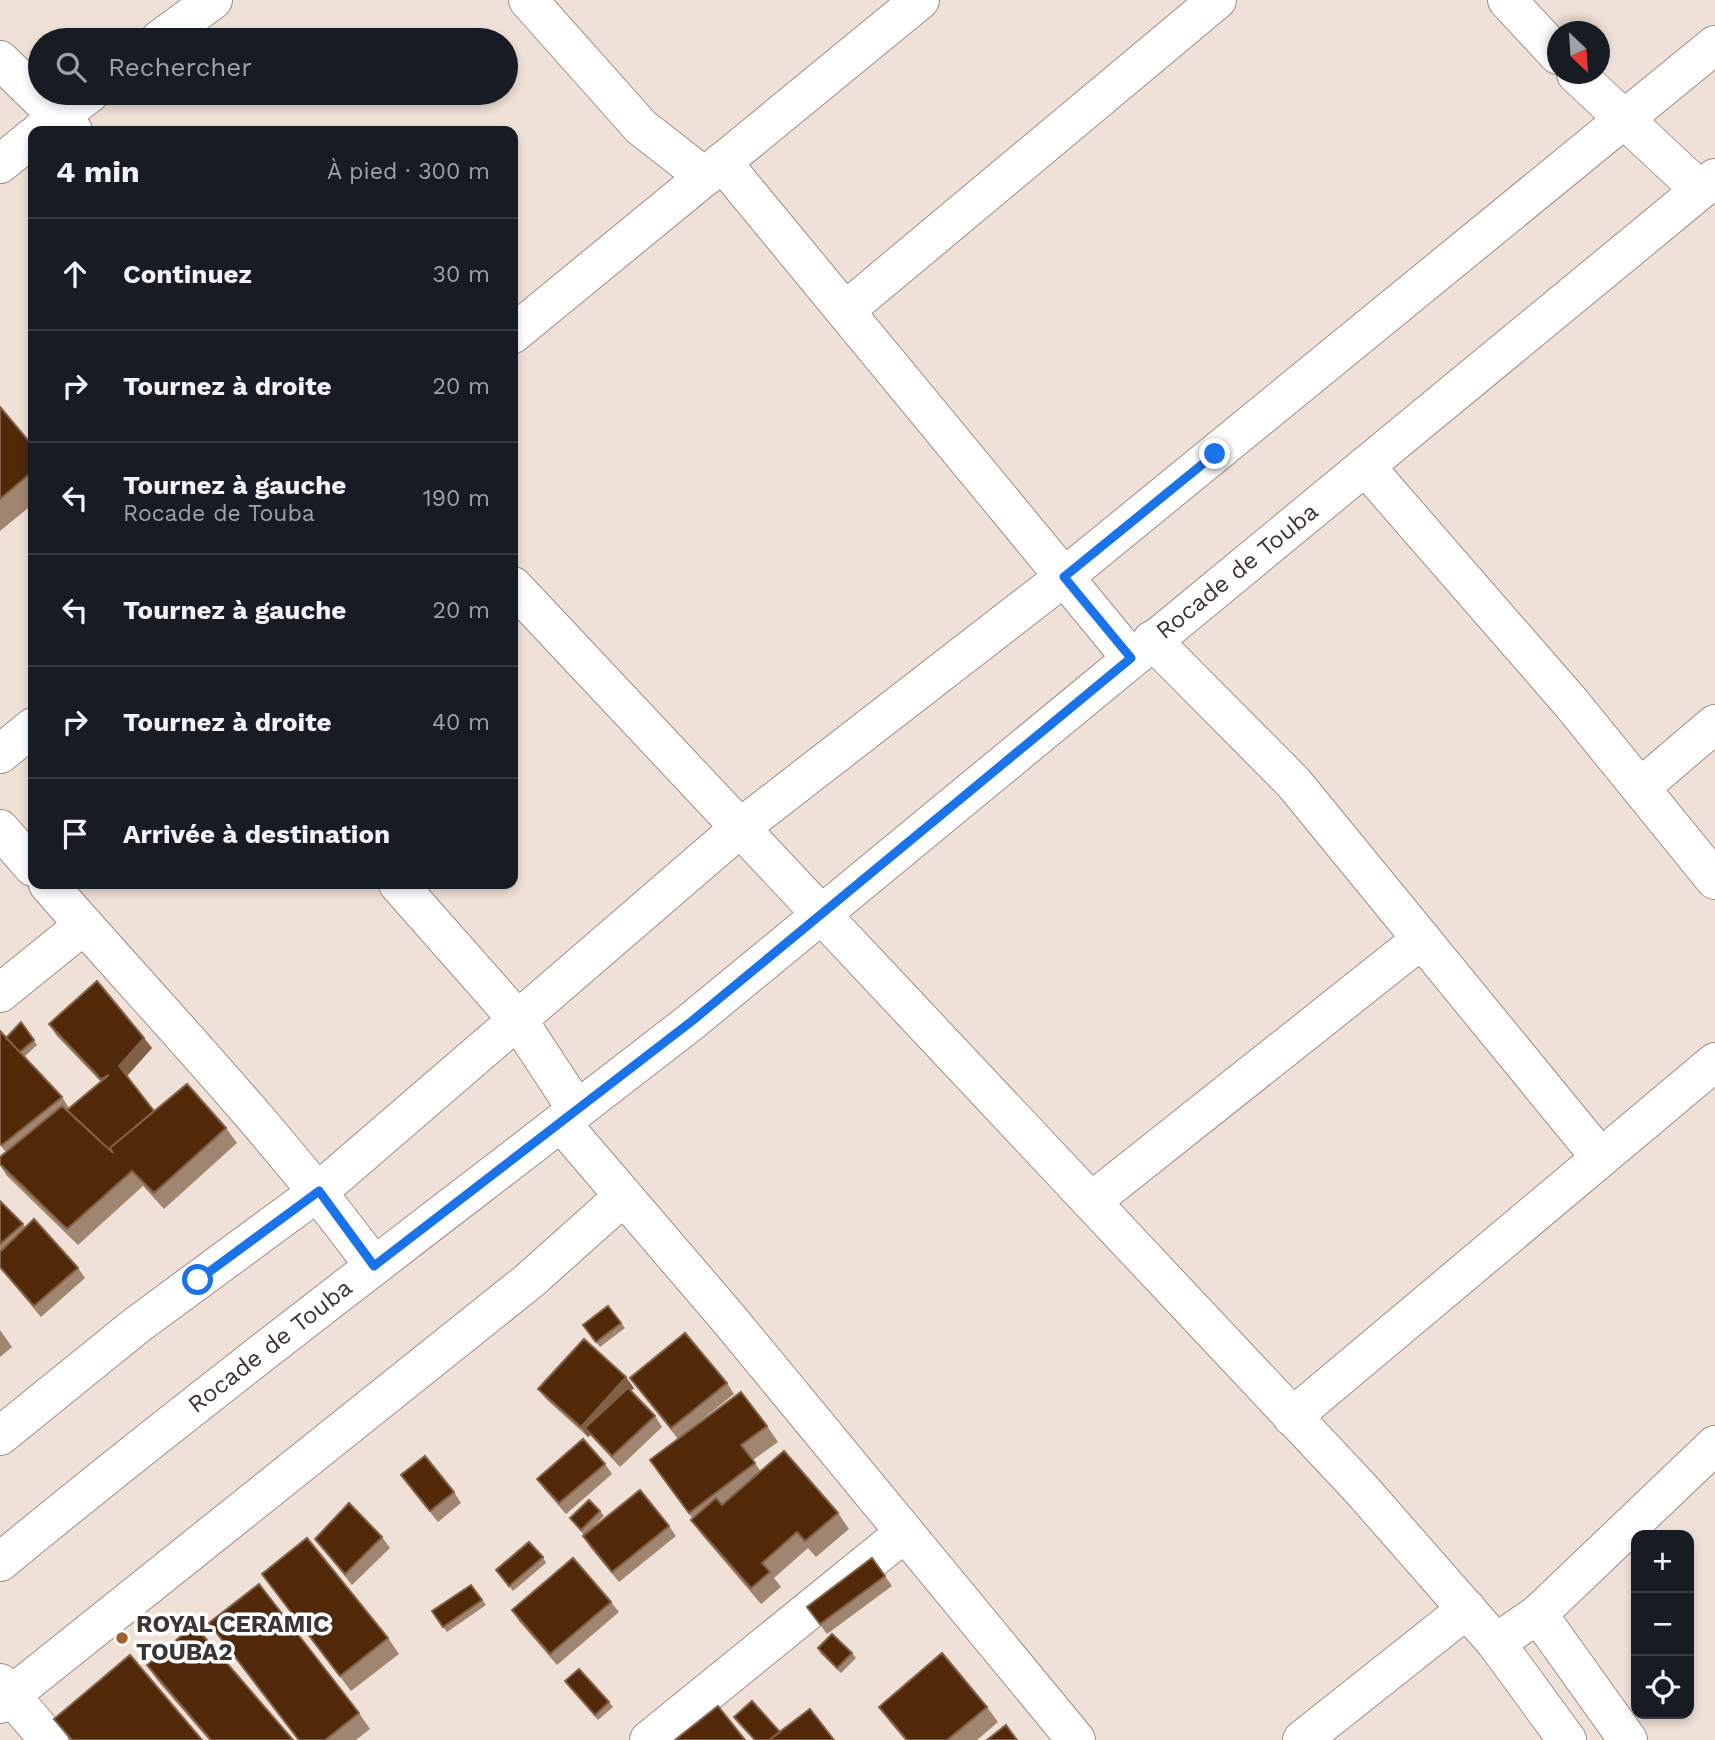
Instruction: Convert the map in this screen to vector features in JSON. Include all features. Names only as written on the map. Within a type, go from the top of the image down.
[{"type":"street","points":[[175,28],[213,0]]},
{"type":"street","points":[[528,0],[640,127],[713,170],[846,310],[1064,577],[1293,782],[1600,1157]]},
{"type":"street","points":[[518,330],[920,0]]},
{"type":"street","points":[[846,310],[1217,0]]},
{"type":"street","points":[[1507,0],[1547,43]]},
{"type":"street","points":[[0,1436],[137,1325],[319,1191],[740,828],[1064,577],[1715,45]]},
{"type":"street","points":[[0,60],[28,98]]},
{"type":"street","points":[[1586,84],[1624,120],[1707,184]]},
{"type":"street","points":[[33,105],[49,126]]},
{"type":"street","points":[[54,126],[77,105]]},
{"type":"street","points":[[0,164],[28,145]]},
{"type":"street","name":"Rocade de Touba","points":[[0,1562],[129,1457],[569,1117],[822,914],[1707,184]]},
{"type":"street","points":[[1365,466],[1641,787],[1715,880]]},
{"type":"street","points":[[518,591],[1292,1417],[1496,1643],[1567,1740]]},
{"type":"street","points":[[1641,787],[1715,724]]},
{"type":"street","points":[[0,754],[28,731]]},
{"type":"street","points":[[0,829],[28,861]]},
{"type":"street","points":[[52,889],[201,1053],[319,1191],[374,1266]]},
{"type":"street","points":[[402,889],[518,1020],[569,1117],[624,1196],[1076,1740]]},
{"type":"street","points":[[0,993],[84,925]]},
{"type":"street","points":[[1092,1201],[1422,939]]},
{"type":"street","points":[[1292,1417],[1715,1062]]},
{"type":"street","points":[[49,1740],[3,1694],[529,1282],[624,1196]]},
{"type":"street","points":[[1496,1643],[1538,1614],[1715,1445]]},
{"type":"street","points":[[649,1740],[903,1534]]},
{"type":"street","points":[[1302,1740],[1467,1609]]},
{"type":"street","points":[[1538,1614],[1628,1740]]},
{"type":"building","points":[[0,407],[28,440],[28,475],[0,499]]},
{"type":"building","points":[[97,981],[144,1038],[119,1066],[154,1111],[110,1148],[113,1153],[67,1110],[109,1075],[101,1079],[49,1024]]},
{"type":"building","points":[[21,1022],[34,1040],[20,1052],[6,1038]]},
{"type":"building","points":[[0,1031],[62,1097],[2,1145],[0,1143]]},
{"type":"building","points":[[187,1084],[226,1128],[154,1193],[132,1171],[67,1229],[0,1164],[0,1157],[62,1106],[113,1153],[110,1148]]},
{"type":"building","points":[[0,1201],[23,1224],[0,1244]]},
{"type":"building","points":[[34,1219],[78,1268],[34,1306],[0,1267],[0,1252]]},
{"type":"building","points":[[608,1306],[621,1323],[596,1342],[583,1325]]},
{"type":"building","points":[[685,1333],[727,1383],[671,1428],[630,1378]]},
{"type":"building","points":[[584,1339],[626,1377],[581,1427],[538,1389]]},
{"type":"building","points":[[628,1388],[655,1416],[612,1456],[585,1428]]},
{"type":"building","points":[[741,1392],[767,1426],[741,1445],[755,1463],[689,1513],[650,1460]]},
{"type":"building","points":[[583,1439],[605,1464],[559,1503],[537,1479]]},
{"type":"building","points":[[784,1451],[838,1513],[805,1541],[797,1532],[762,1563],[770,1572],[751,1588],[691,1520],[716,1498],[722,1505]]},
{"type":"building","points":[[425,1456],[454,1492],[430,1511],[401,1475]]},
{"type":"building","points":[[640,1490],[669,1526],[612,1572],[583,1536]]},
{"type":"building","points":[[589,1500],[600,1511],[581,1530],[570,1518]]},
{"type":"building","points":[[349,1503],[382,1537],[345,1574],[315,1539]]},
{"type":"building","points":[[307,1538],[388,1638],[340,1676],[262,1574]]},
{"type":"building","points":[[529,1542],[543,1557],[509,1586],[496,1570]]},
{"type":"building","points":[[573,1558],[611,1602],[550,1654],[512,1610]]},
{"type":"building","points":[[872,1558],[885,1576],[820,1624],[807,1607]]},
{"type":"building","points":[[259,1584],[359,1713],[325,1740],[299,1740],[209,1623]]},
{"type":"building","points":[[471,1585],[482,1600],[443,1627],[432,1611]]},
{"type":"building","points":[[194,1625],[293,1740],[211,1740],[147,1665]]},
{"type":"building","points":[[832,1634],[852,1653],[837,1668],[818,1648]]},
{"type":"building","points":[[942,1653],[987,1707],[947,1740],[907,1740],[879,1707]]},
{"type":"building","points":[[130,1655],[202,1740],[72,1740],[54,1719]]},
{"type":"building","points":[[579,1669],[609,1702],[595,1715],[565,1681]]},
{"type":"building","points":[[752,1701],[780,1732],[769,1740],[755,1740],[734,1717]]},
{"type":"building","points":[[718,1706],[745,1740],[675,1740]]},
{"type":"building","points":[[810,1709],[834,1740],[769,1740]]},
{"type":"building","points":[[1006,1725],[1017,1740],[987,1740]]},
{"type":"place","name":"ROYAL CERAMIC TOUBA2","points":[[122,1638]]},
{"type":"route","points":[[198,1280],[319,1191],[374,1266],[562,1124],[692,1021],[1131,658],[1064,577],[1215,454]]}]
